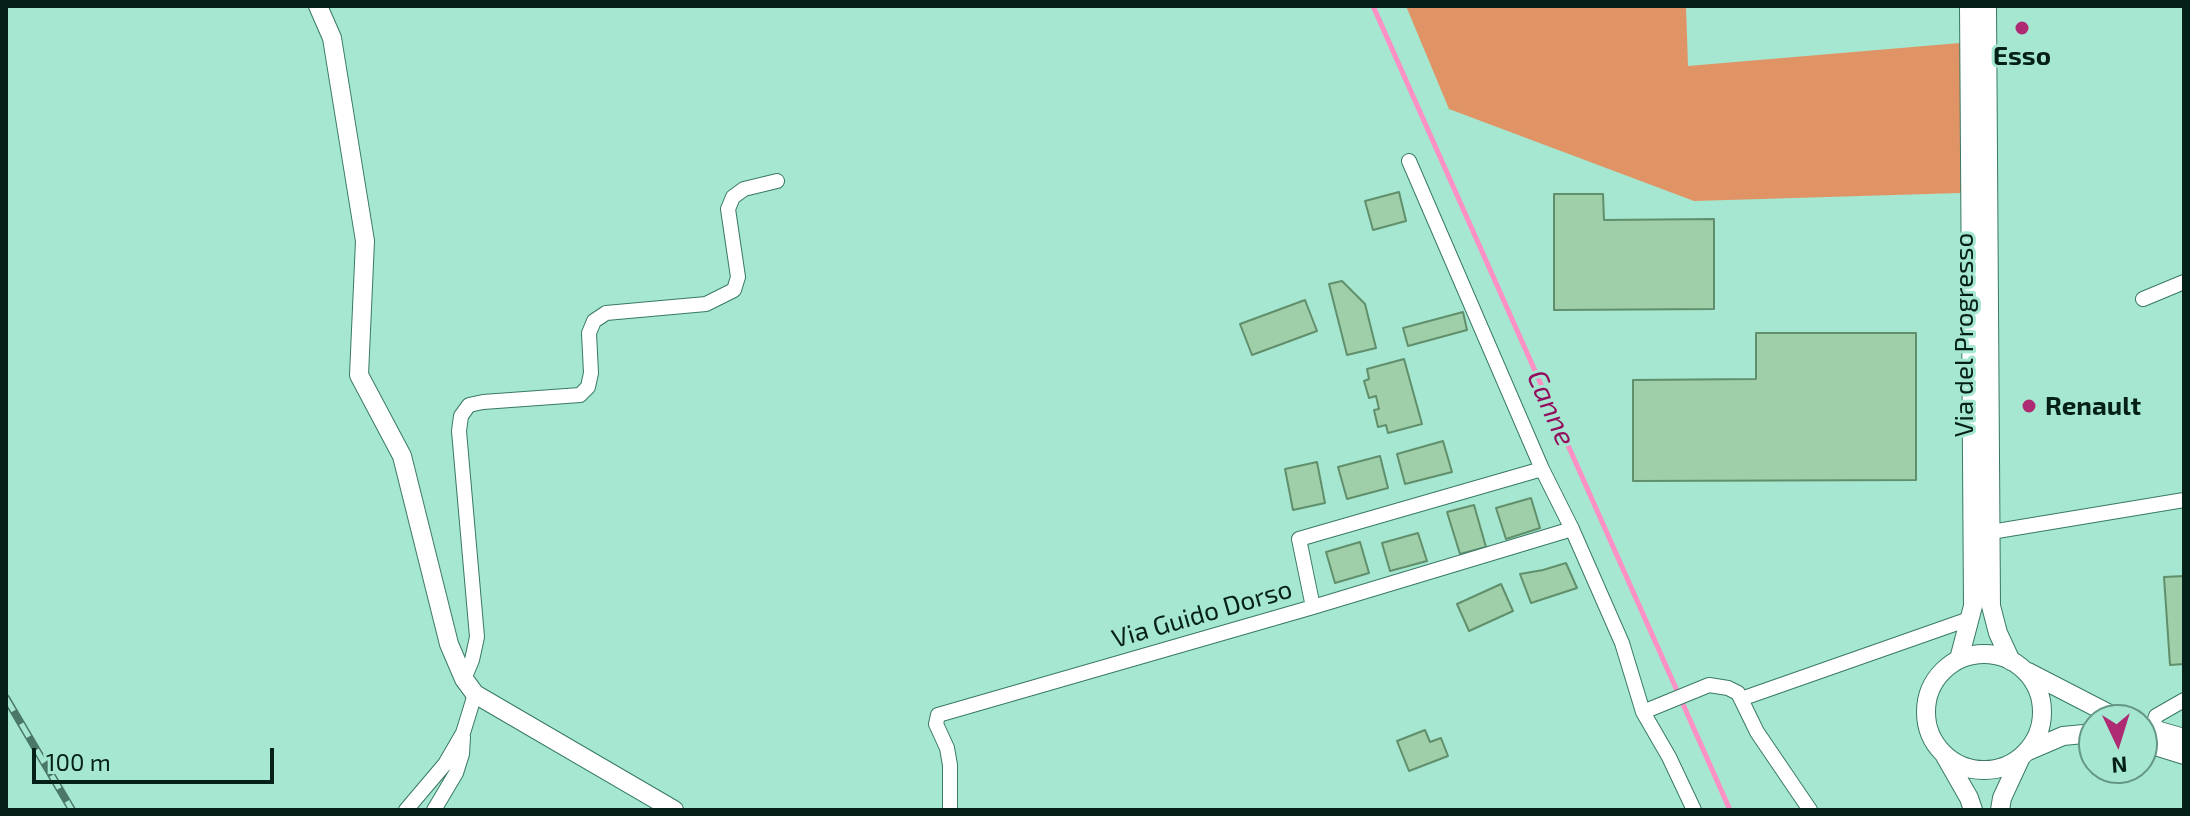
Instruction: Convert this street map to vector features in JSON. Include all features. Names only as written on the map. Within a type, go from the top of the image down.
[{"type":"street","points":[[318,6],[332,38],[365,241],[359,375],[402,456],[449,644],[470,686],[674,810]]},
{"type":"street","name":"Via del Progresso","points":[[1959,659],[1973,606],[1969,6]]},
{"type":"street","name":"Via del Progresso","points":[[1987,6],[1991,606],[1998,633],[2018,666]]},
{"type":"street","points":[[1409,161],[1542,469],[1622,643],[1643,712],[1694,810]]},
{"type":"street","points":[[434,810],[456,773],[462,754],[477,637],[459,431],[461,416],[469,405],[483,402],[580,395],[588,387],[591,373],[589,333],[594,321],[606,313],[706,304],[734,290],[738,277],[728,209],[733,197],[744,189],[777,181]]},
{"type":"street","points":[[2143,299],[2184,282]]},
{"type":"street","points":[[1313,607],[1299,539],[1542,469]]},
{"type":"street","points":[[1991,532],[2184,500]]},
{"type":"street","name":"Via Guido Dorso","points":[[950,810],[950,765],[947,748],[936,724],[938,715],[1572,529]]},
{"type":"street","points":[[1741,699],[1969,619]]},
{"type":"street","points":[[1973,810],[1929,730],[1926,703],[1938,677],[1959,659],[1976,654],[1994,655],[2086,704]]},
{"type":"street","points":[[2000,810],[2002,798],[2036,737],[2041,720],[2041,702],[2035,685],[2018,666]]},
{"type":"street","points":[[1643,712],[1709,685],[1738,693],[1757,732],[1810,810]]},
{"type":"street","points":[[2158,715],[2184,700]]},
{"type":"street","points":[[406,810],[445,764],[463,733]]},
{"type":"street","points":[[2158,734],[2184,738]]},
{"type":"street","points":[[1943,753],[1957,763],[1974,769],[1991,769],[2007,765],[2063,736],[2078,735]]},
{"type":"street","points":[[2158,740],[2184,755]]},
{"type":"shaded area","points":[[1406,6],[1686,6],[1688,66],[1960,43],[1961,193],[1694,201],[1449,109]]},
{"type":"building","points":[[1399,192],[1406,221],[1373,230],[1365,201]]},
{"type":"building","points":[[1554,194],[1603,194],[1604,220],[1714,219],[1714,309],[1554,310]]},
{"type":"building","points":[[1342,281],[1365,304],[1376,348],[1347,355],[1329,284]]},
{"type":"building","points":[[1305,300],[1317,331],[1252,355],[1240,324]]},
{"type":"building","points":[[1463,312],[1467,330],[1408,346],[1403,328]]},
{"type":"building","points":[[1756,333],[1916,333],[1916,480],[1633,481],[1633,380],[1756,379]]},
{"type":"building","points":[[1404,359],[1422,424],[1388,433],[1386,425],[1378,427],[1374,410],[1379,409],[1376,396],[1369,398],[1364,381],[1369,379],[1367,369]]},
{"type":"building","points":[[1443,441],[1452,472],[1405,484],[1397,454]]},
{"type":"building","points":[[1380,456],[1388,488],[1347,499],[1338,467]]},
{"type":"building","points":[[1317,462],[1325,503],[1293,510],[1285,469]]},
{"type":"building","points":[[1531,498],[1540,528],[1506,539],[1496,508]]},
{"type":"building","points":[[1474,505],[1486,547],[1460,554],[1447,512]]},
{"type":"building","points":[[1418,533],[1427,561],[1390,571],[1382,543]]},
{"type":"building","points":[[1360,542],[1369,573],[1335,583],[1326,552]]},
{"type":"building","points":[[1566,563],[1577,588],[1531,603],[1520,574]]},
{"type":"building","points":[[2184,576],[2184,664],[2170,665],[2164,577]]},
{"type":"building","points":[[1501,584],[1513,611],[1469,631],[1457,604]]},
{"type":"building","points":[[1425,730],[1430,742],[1441,738],[1448,756],[1409,771],[1397,741]]},
{"type":"waterway","name":"Canne","points":[[1373,6],[1730,810]]},
{"type":"railway","points":[[6,698],[72,810]]},
{"type":"place","name":"Esso","points":[[2022,28]]},
{"type":"place","name":"Renault","points":[[2029,406]]}]
